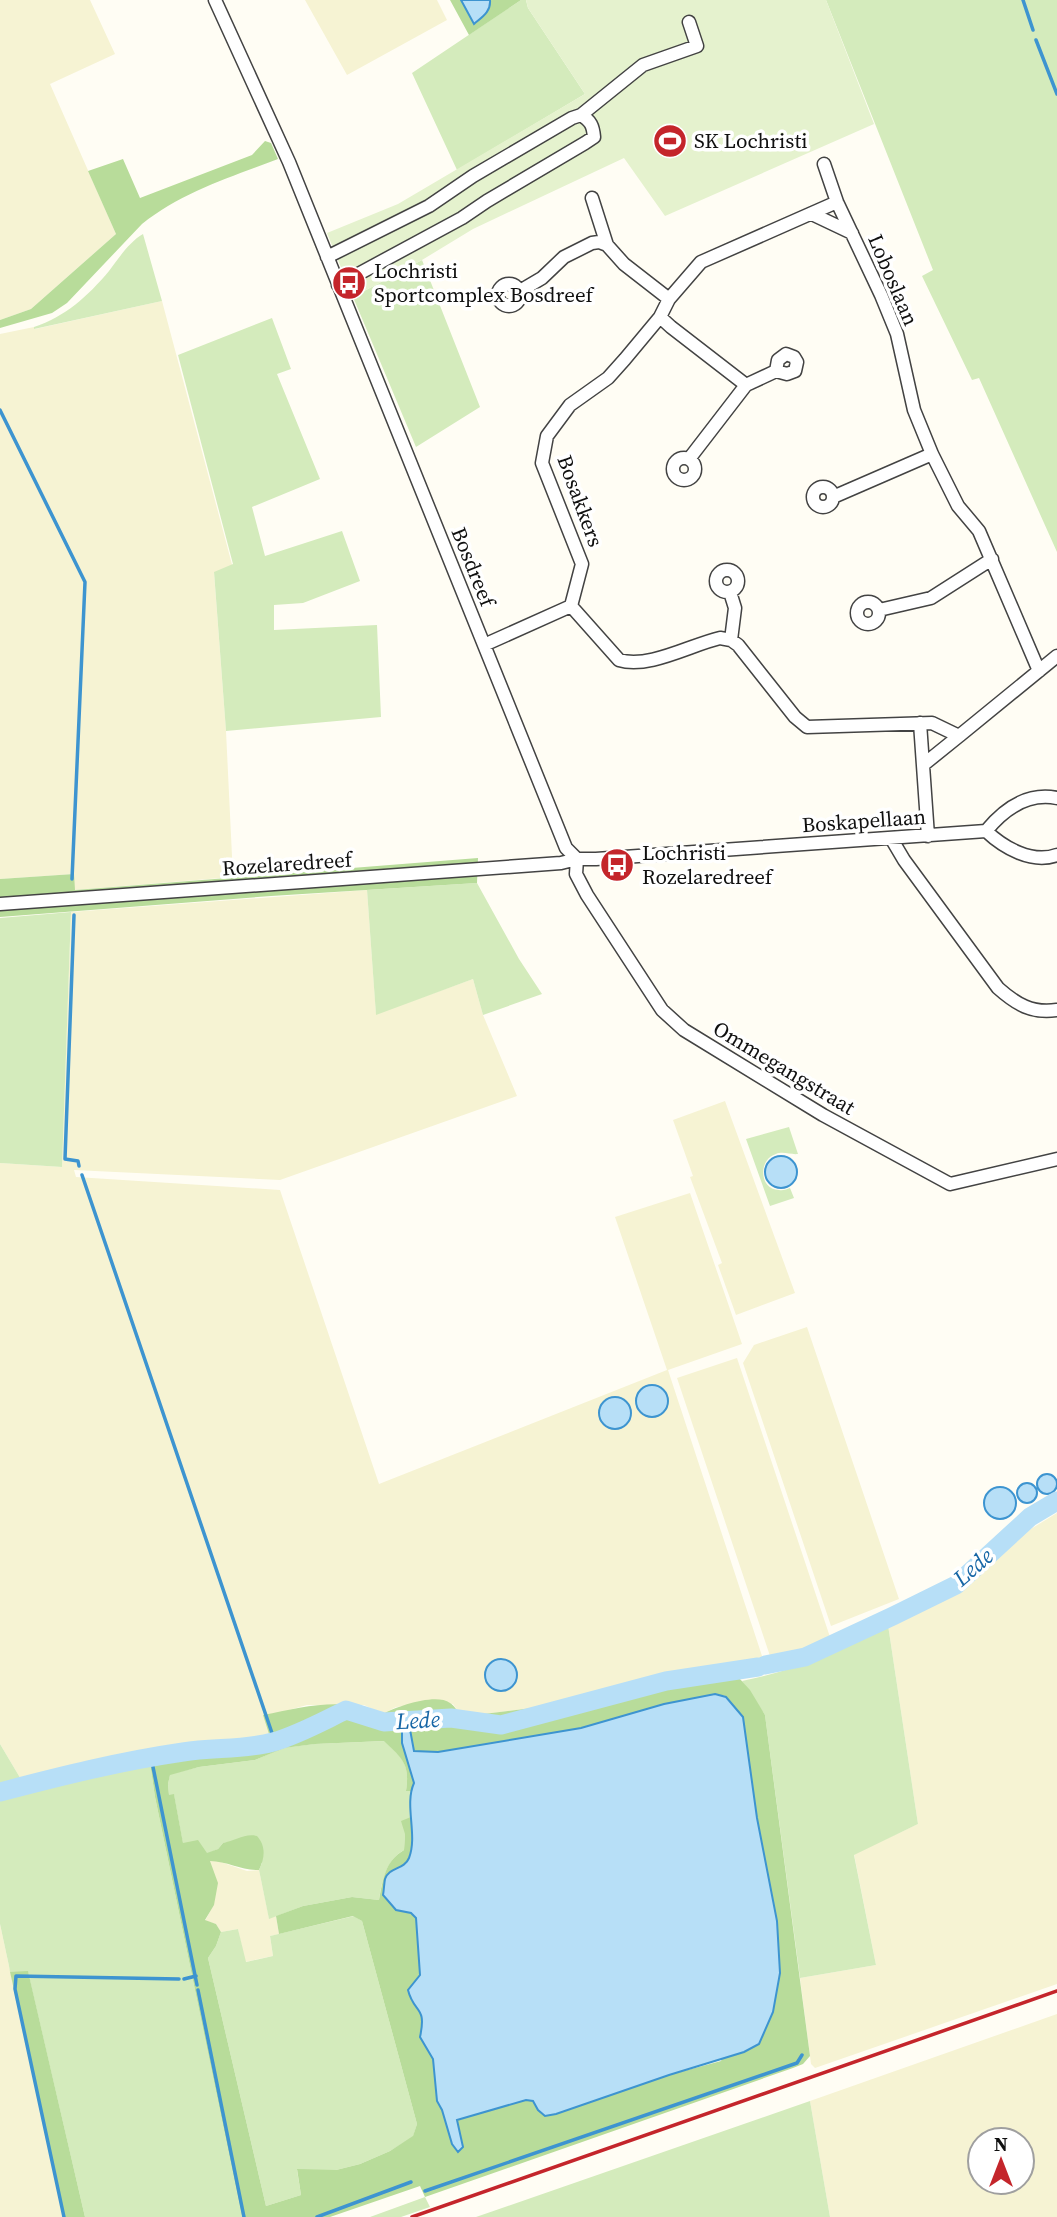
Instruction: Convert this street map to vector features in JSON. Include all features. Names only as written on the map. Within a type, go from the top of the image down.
[{"type":"street","name":"Bosdreef","points":[[215,0],[289,162],[566,848],[577,859]]},
{"type":"street","points":[[327,257],[429,206],[473,176],[572,118],[582,116],[643,65],[696,46],[690,22]]},
{"type":"street","points":[[338,285],[462,218],[585,143],[594,136],[593,127],[589,120],[582,116]]},
{"type":"street","name":"Loboslaan","points":[[824,164],[837,202],[897,334],[914,410],[957,506],[979,531],[1039,671]]},
{"type":"street","points":[[592,198],[607,244],[624,264],[669,299]]},
{"type":"street","name":"Bosakkers","points":[[571,606],[582,565],[542,463],[547,436],[570,405],[608,378],[660,317],[669,299],[701,262],[837,202]]},
{"type":"street","points":[[812,214],[852,233]]},
{"type":"street","points":[[520,291],[542,278],[556,263],[575,250],[592,243],[607,244]]},
{"type":"street","points":[[660,317],[746,385]]},
{"type":"street","points":[[689,459],[746,385],[776,371]]},
{"type":"street","points":[[833,497],[933,454]]},
{"type":"street","points":[[879,610],[930,598],[992,559]]},
{"type":"street","points":[[730,592],[735,608],[731,640]]},
{"type":"street","points":[[484,645],[571,606],[619,660],[630,663],[644,662],[720,638],[731,640],[744,650],[794,717],[807,727],[932,723],[959,736]]},
{"type":"street","points":[[923,765],[1057,656]]},
{"type":"street","points":[[920,723],[928,836]]},
{"type":"street","points":[[1057,798],[1033,797],[1019,803],[986,831],[1005,846],[1027,856],[1045,858],[1057,855]]},
{"type":"street","name":"Boskapellaan","points":[[577,859],[986,831]]},
{"type":"street","points":[[891,838],[998,988],[1014,1003],[1024,1007],[1037,1011],[1057,1010]]},
{"type":"street","name":"Rozelaredreef","points":[[0,904],[561,863],[577,859]]},
{"type":"street","name":"Ommegangstraat","points":[[577,859],[576,874],[587,895],[662,1010],[684,1030],[823,1115],[950,1184],[1057,1159]]},
{"type":"shaded area","points":[[0,0],[90,0],[115,54],[50,84],[116,234],[31,309],[0,320]]},
{"type":"shaded area","points":[[305,0],[437,0],[447,20],[347,75]]},
{"type":"shaded area","points":[[162,301],[234,572],[214,573],[226,731],[233,877],[74,890],[74,874],[0,879],[0,334]]},
{"type":"shaded area","points":[[367,890],[376,1014],[473,979],[483,1015],[517,1096],[280,1180],[74,1170],[76,1177],[280,1190],[379,1484],[667,1370],[615,1217],[690,1193],[742,1344],[668,1370],[764,1662],[657,1676],[532,1708],[467,1716],[461,1716],[453,1704],[418,1702],[396,1707],[383,1714],[364,1705],[307,1705],[289,1710],[270,1737],[135,1756],[22,1781],[0,1744],[0,1163],[62,1167],[71,912]]},
{"type":"shaded area","points":[[725,1101],[795,1293],[736,1315],[718,1265],[722,1263],[690,1177],[693,1176],[673,1120]]},
{"type":"shaded area","points":[[807,1327],[899,1599],[831,1626],[743,1363],[754,1345]]},
{"type":"shaded area","points":[[737,1358],[831,1640],[771,1659],[677,1378]]},
{"type":"shaded area","points":[[1057,1513],[1057,1984],[815,2068],[811,2064],[800,1978],[876,1965],[854,1854],[918,1824],[888,1625],[964,1588],[991,1559],[1021,1535]]},
{"type":"shaded area","points":[[210,1861],[247,1871],[259,1870],[269,1918],[276,1916],[279,1934],[270,1936],[273,1956],[245,1962],[238,1929],[221,1932],[216,1924],[205,1921],[214,1904]]},
{"type":"shaded area","points":[[0,1924],[9,1966],[65,2217],[0,2217]]},
{"type":"shaded area","points":[[1057,2014],[1057,2217],[830,2217],[810,2101]]},
{"type":"green space","points":[[450,0],[461,0],[474,24],[490,6],[490,0],[521,0],[469,35]]},
{"type":"green space","points":[[521,0],[526,0],[528,8],[585,94],[457,170],[412,73]]},
{"type":"green space","name":"SK Lochristi","points":[[526,0],[826,0],[874,124],[665,216],[624,158],[473,229],[353,297],[327,233],[398,204],[585,94],[528,8]]},
{"type":"green space","points":[[826,0],[1057,0],[1057,552],[979,378],[972,380],[922,276],[933,270]]},
{"type":"green space","points":[[265,141],[271,143],[278,159],[207,186],[157,213],[142,224],[67,303],[52,313],[0,328],[0,320],[31,309],[116,234],[88,171],[123,159],[140,198],[252,155]]},
{"type":"green space","points":[[143,234],[162,301],[34,329],[56,318],[84,297]]},
{"type":"green space","points":[[422,260],[480,407],[416,447],[353,297]]},
{"type":"green space","points":[[272,318],[291,369],[277,374],[320,479],[252,507],[265,556],[342,531],[360,581],[303,603],[274,605],[274,630],[377,625],[381,717],[226,731],[214,572],[233,564],[178,355]]},
{"type":"green space","points":[[478,858],[477,883],[0,917],[0,879],[74,874],[75,890]]},
{"type":"green space","points":[[477,883],[519,959],[542,994],[483,1015],[473,979],[376,1015],[367,890]]},
{"type":"green space","points":[[71,912],[62,1167],[0,1163],[0,918]]},
{"type":"green space","points":[[789,1127],[798,1154],[781,1153],[770,1157],[763,1174],[772,1189],[790,1188],[794,1198],[770,1206],[746,1139]]},
{"type":"green space","points":[[888,1625],[918,1824],[854,1855],[876,1965],[800,1978],[765,1715],[742,1681],[800,1665]]},
{"type":"green space","points":[[729,1667],[750,1690],[765,1715],[810,2056],[803,2064],[793,2068],[425,2197],[420,2186],[330,2217],[242,2217],[150,1763],[234,1749],[236,1740],[270,1737],[263,1715],[293,1709],[338,1704],[353,1705],[383,1714],[407,1704],[436,1699],[450,1703],[461,1716],[467,1716],[532,1708],[657,1676]],"holes":[[[715,1694],[726,1696],[743,1717],[757,1818],[777,1920],[721,2061],[669,2075],[556,2114],[538,2110],[533,2101],[526,2100],[457,2120],[462,2147],[452,2144],[437,2101],[433,2059],[420,2037],[422,2017],[411,2000],[420,1976],[416,1918],[412,1913],[396,1910],[403,1866],[410,1856],[413,1836],[411,1817],[401,1821],[405,1834],[404,1850],[389,1865],[379,1900],[352,1897],[303,1906],[276,1916],[279,1934],[353,1916],[362,1921],[417,2124],[413,2136],[390,2151],[360,2164],[336,2170],[297,2169],[301,2195],[266,2206],[208,1958],[221,1932],[216,1924],[205,1920],[214,1905],[218,1883],[210,1861],[259,1870],[263,1848],[257,1836],[253,1835],[223,1843],[218,1849],[207,1853],[198,1840],[183,1843],[174,1794],[169,1795],[170,1775],[199,1767],[255,1760],[284,1748],[384,1741],[404,1763],[407,1774],[406,1791],[411,1791],[414,1783],[402,1743],[402,1728],[414,1751],[438,1752],[581,1728],[664,1704]]]},
{"type":"green space","points":[[385,1741],[404,1762],[407,1774],[406,1791],[411,1791],[411,1817],[405,1834],[404,1850],[389,1865],[383,1878],[379,1900],[352,1897],[303,1906],[269,1919],[259,1870],[262,1863],[241,1838],[223,1843],[218,1849],[207,1854],[183,1844],[174,1795],[169,1795],[170,1774],[199,1767],[255,1760],[283,1748]]},
{"type":"green space","points":[[0,1744],[22,1781],[0,1786]]},
{"type":"green space","points":[[150,1763],[242,2217],[85,2217],[28,1972],[10,1972],[0,1924],[0,1797],[56,1782]]},
{"type":"green space","points":[[354,1916],[362,1921],[417,2124],[413,2137],[360,2164],[336,2170],[297,2170],[301,2195],[266,2206],[208,1958],[221,1932],[238,1929],[246,1962],[273,1956],[270,1936]]},
{"type":"green space","points":[[28,1971],[85,2217],[65,2217],[10,1972]]},
{"type":"green space","points":[[810,2101],[830,2217],[476,2217]]},
{"type":"green space","points":[[425,2197],[430,2207],[401,2217],[370,2217]]},
{"type":"water","points":[[461,0],[490,0],[490,4],[485,14],[474,24]]},
{"type":"water","points":[[781,1156],[792,1161],[797,1172],[792,1183],[781,1188],[770,1183],[765,1172],[770,1161]]},
{"type":"water","points":[[652,1385],[663,1390],[668,1401],[663,1412],[652,1417],[641,1412],[636,1401],[641,1390]]},
{"type":"water","points":[[615,1397],[626,1402],[631,1413],[626,1424],[615,1429],[604,1424],[599,1413],[604,1402]]},
{"type":"water","points":[[1047,1474],[1054,1477],[1057,1484],[1054,1491],[1047,1494],[1040,1491],[1037,1484],[1040,1477]]},
{"type":"water","points":[[1027,1483],[1034,1486],[1037,1493],[1034,1500],[1027,1503],[1020,1500],[1017,1493],[1020,1486]]},
{"type":"water","points":[[1000,1487],[1011,1492],[1016,1503],[1011,1514],[1000,1519],[989,1514],[984,1503],[989,1492]]},
{"type":"water","points":[[501,1659],[512,1664],[517,1675],[512,1686],[501,1691],[490,1686],[485,1675],[490,1664]]},
{"type":"water","points":[[715,1694],[726,1697],[743,1717],[757,1818],[777,1921],[780,1973],[773,2012],[759,2044],[744,2052],[556,2114],[545,2116],[533,2101],[526,2100],[457,2120],[463,2147],[458,2152],[452,2144],[437,2101],[433,2059],[420,2037],[421,2014],[408,1990],[420,1975],[416,1918],[411,1913],[396,1910],[383,1895],[387,1875],[407,1862],[411,1849],[410,1801],[414,1783],[402,1743],[402,1728],[409,1724],[414,1751],[438,1752],[581,1728],[664,1704]]},
{"type":"waterway","points":[[1023,0],[1033,30]]},
{"type":"waterway","points":[[1036,40],[1057,94]]},
{"type":"waterway","points":[[0,410],[85,582],[72,879]]},
{"type":"waterway","points":[[74,915],[65,1159],[78,1161],[79,1166]]},
{"type":"waterway","points":[[82,1175],[273,1736],[277,1741]]},
{"type":"waterway","name":"Lede","points":[[765,1665],[805,1657],[956,1585],[1030,1517],[1057,1501]]},
{"type":"waterway","name":"Lede","points":[[0,1792],[137,1760],[194,1750],[273,1742],[346,1710],[384,1722],[451,1718],[501,1725],[666,1681],[758,1667]]},
{"type":"waterway","name":"Lede","points":[[404,1720],[406,1729]]},
{"type":"waterway","points":[[151,1757],[197,1985]]},
{"type":"waterway","points":[[64,2217],[15,1989],[16,1976],[179,1979]]},
{"type":"waterway","points":[[184,1979],[196,1976]]},
{"type":"waterway","points":[[198,1990],[244,2217]]},
{"type":"waterway","points":[[425,2191],[797,2063],[802,2055]]},
{"type":"waterway","points":[[317,2217],[411,2182]]},
{"type":"railway","points":[[412,2217],[1057,1991]]},
{"type":"place","name":"SK Lochristi","points":[[670,141]]},
{"type":"place","name":"Lochristi Sportcomplex Bosdreef","points":[[349,283]]},
{"type":"place","name":"Lochristi Rozelaredreef","points":[[617,865]]}]
